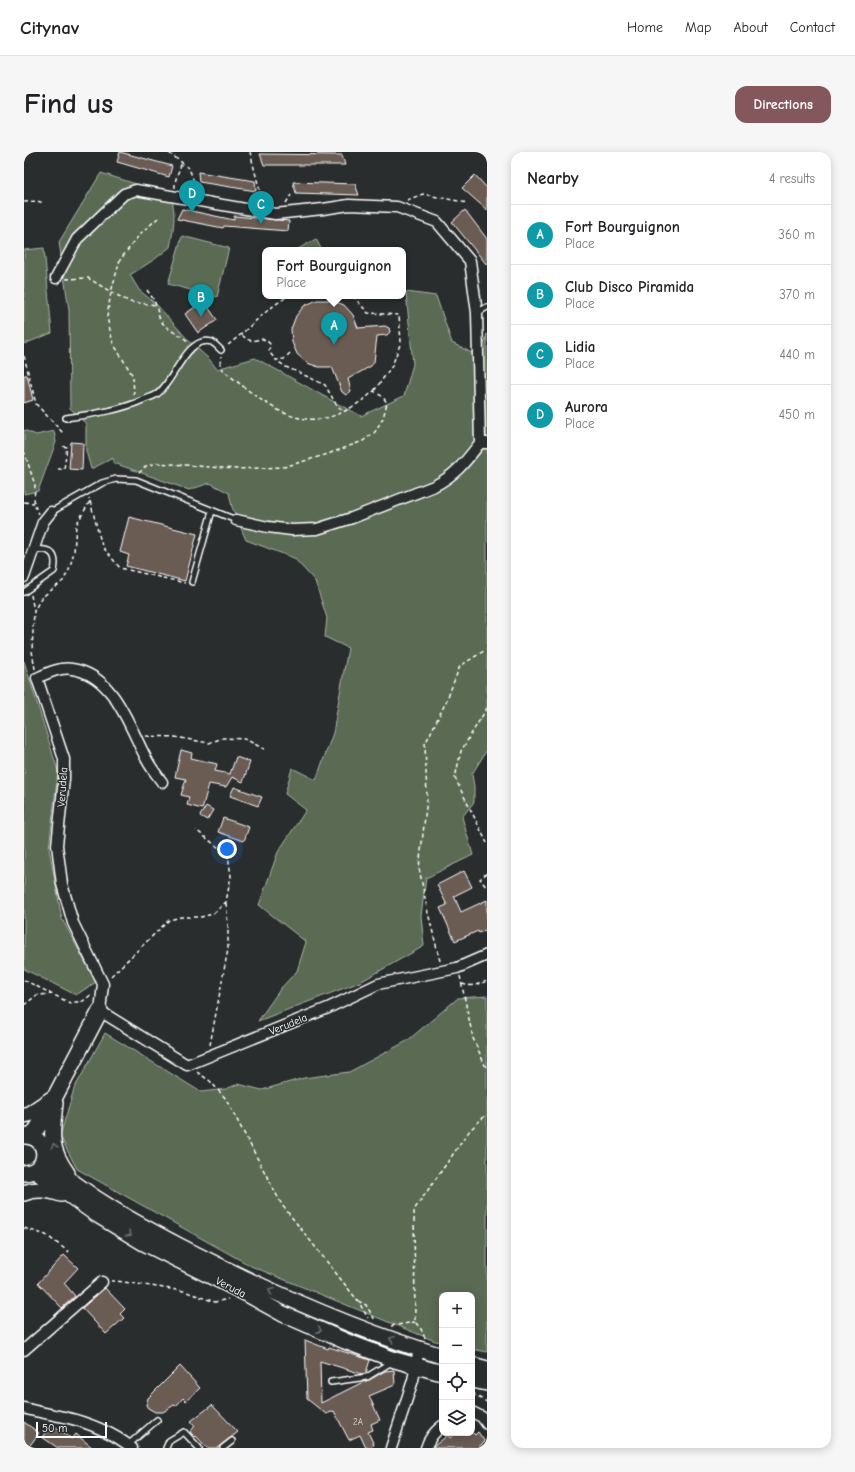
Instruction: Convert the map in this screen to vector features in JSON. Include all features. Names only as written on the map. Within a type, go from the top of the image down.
[{"type":"main road","points":[[29,1172],[42,1163],[44,1158],[43,1148],[36,1139],[28,1137],[55,1096],[100,1011]]},
{"type":"main road","points":[[24,1115],[29,1114],[55,1096]]},
{"type":"main road","points":[[55,1096],[52,1138],[53,1146],[58,1161],[76,1193]]},
{"type":"main road","name":"Veruda","points":[[44,1158],[65,1178],[76,1193],[96,1214],[144,1243],[247,1294],[283,1314],[345,1341],[395,1360],[439,1372]]},
{"type":"main road","name":"Veruda","points":[[29,1172],[76,1193],[254,1283],[308,1307],[377,1331],[422,1350],[439,1355]]},
{"type":"main road","points":[[24,1193],[33,1189],[43,1189],[76,1193]]},
{"type":"main road","points":[[475,1366],[487,1369]]},
{"type":"main road","points":[[475,1381],[487,1383]]},
{"type":"street","points":[[60,279],[77,240],[124,194],[136,190],[275,214],[349,205],[397,207],[437,222],[470,262],[477,313],[484,443],[460,469],[447,480],[352,518],[317,529],[292,530],[268,527],[236,520]]},
{"type":"street","points":[[24,577],[43,522],[51,512]]},
{"type":"street","points":[[37,678],[54,671],[72,669],[87,674],[102,682],[116,700],[148,762],[162,782]]},
{"type":"street","name":"Verudela","points":[[37,678],[64,759],[64,779],[57,845],[62,884],[73,924],[103,984]]},
{"type":"street","name":"Verudela","points":[[187,1065],[328,1008],[378,984],[457,968],[487,955]]},
{"type":"street","points":[[103,984],[100,1011],[187,1065]]},
{"type":"street","points":[[24,1350],[102,1282]]},
{"type":"street","points":[[391,1448],[422,1350]]},
{"type":"street","points":[[24,1408],[87,1424],[106,1432],[128,1447]]},
{"type":"street","points":[[475,1414],[482,1417],[487,1424]]},
{"type":"street","points":[[426,1448],[428,1440],[439,1428]]},
{"type":"lane","points":[[477,313],[487,307]]},
{"type":"lane","points":[[66,418],[125,408],[158,394],[167,384],[181,361],[193,346],[205,342],[212,342],[221,350]]},
{"type":"lane","points":[[51,512],[102,483],[116,479],[136,480],[236,520]]},
{"type":"lane","points":[[192,582],[212,511]]},
{"type":"lane","points":[[24,592],[54,571],[56,562],[54,556],[49,551],[42,549],[32,551]]},
{"type":"lane","points":[[331,1382],[367,1377],[395,1360]]},
{"type":"lane","points":[[128,1447],[157,1420]]},
{"type":"lane","points":[[166,1448],[169,1441],[184,1432],[199,1448]]},
{"type":"lane","points":[[223,1448],[232,1441]]},
{"type":"path","points":[[169,152],[189,168],[197,188],[197,193]]},
{"type":"path","points":[[250,152],[260,192],[252,210]]},
{"type":"path","points":[[175,185],[174,182],[180,171],[182,161]]},
{"type":"path","points":[[387,207],[423,194],[468,203]]},
{"type":"path","points":[[24,202],[37,201],[44,203]]},
{"type":"path","points":[[125,408],[134,397],[133,376],[114,343],[107,317],[111,292],[120,260],[140,234],[158,218]]},
{"type":"path","points":[[60,279],[88,278],[130,302],[156,305]]},
{"type":"path","points":[[147,290],[156,305],[157,313],[162,322],[169,329],[183,336],[193,346]]},
{"type":"path","points":[[283,299],[277,302],[242,335],[221,350],[220,365],[224,371],[273,408],[292,417],[306,419],[326,418],[344,411],[363,400],[374,391],[392,366],[401,342],[399,315],[368,313],[356,299]]},
{"type":"path","points":[[242,335],[247,341],[251,342],[262,338],[268,341],[270,344],[269,352],[280,364],[325,385],[338,406],[344,411]]},
{"type":"path","points":[[276,360],[284,359],[290,353]]},
{"type":"path","points":[[24,356],[36,404],[63,433]]},
{"type":"path","points":[[136,480],[140,472],[146,466],[157,463],[237,469],[284,467],[363,442],[375,432],[383,418],[386,403],[383,397],[374,391]]},
{"type":"path","points":[[58,469],[64,469],[67,447],[61,446]]},
{"type":"path","points":[[24,452],[35,485],[34,503],[36,512],[43,522]]},
{"type":"path","points":[[88,491],[102,546],[120,568],[192,585],[192,582]]},
{"type":"path","points":[[34,611],[41,598],[63,581],[70,570],[74,552],[76,525],[90,501]]},
{"type":"path","points":[[24,502],[34,503]]},
{"type":"path","points":[[30,588],[34,611],[32,651],[37,678]]},
{"type":"path","points":[[443,970],[428,914],[419,868],[427,799],[424,744],[445,704],[460,666],[487,649]]},
{"type":"path","points":[[487,708],[461,750],[455,778],[487,843]]},
{"type":"path","points":[[134,736],[175,737],[209,743],[223,738],[245,739],[264,749]]},
{"type":"path","points":[[196,830],[228,855],[231,876],[226,902],[228,949],[207,1056]]},
{"type":"path","points":[[487,873],[480,879],[487,888]]},
{"type":"path","points":[[24,980],[70,1003],[83,1001],[103,984],[169,920],[180,917],[201,917],[214,914],[226,902]]},
{"type":"path","points":[[487,981],[476,986],[462,984],[473,1038],[487,1070]]},
{"type":"path","points":[[24,1005],[37,995],[52,994]]},
{"type":"path","points":[[187,1065],[210,1081],[226,1099],[282,1206],[358,1301],[377,1331]]},
{"type":"path","points":[[422,1350],[426,1340],[421,1329],[415,1322],[414,1210],[470,1130],[487,1114]]},
{"type":"path","points":[[24,1228],[46,1235],[69,1252]]},
{"type":"path","points":[[102,1282],[117,1281],[184,1291],[215,1302],[228,1299]]},
{"type":"path","points":[[358,1301],[366,1305],[376,1321],[377,1331]]},
{"type":"path","points":[[377,1331],[400,1323],[415,1322]]},
{"type":"green space","points":[[101,173],[171,195],[174,209],[174,221],[170,247],[155,259],[130,275],[139,290],[157,305],[190,342],[209,359],[217,369],[255,358],[361,416],[404,396],[413,364],[406,292],[436,296],[452,343],[480,357],[487,334],[487,750],[472,774],[474,802],[462,817],[473,855],[426,878],[421,916],[424,946],[360,982],[258,1021],[281,988],[297,971],[306,942],[259,905],[278,852],[306,810],[285,794],[292,768],[316,780],[333,733],[348,648],[325,637],[327,618],[315,581],[294,558],[246,540],[232,507],[229,493],[210,483],[189,490],[114,463],[113,458],[91,469],[86,451],[86,424],[70,408],[69,310],[59,242]]},
{"type":"green space","points":[[182,236],[229,248],[217,297],[168,284]]},
{"type":"green space","points":[[316,239],[320,247],[301,247]]},
{"type":"green space","points":[[44,248],[52,333],[24,344],[24,250]]},
{"type":"green space","points":[[24,430],[36,435],[54,431],[56,442],[38,491],[24,494]]},
{"type":"green space","points":[[24,661],[58,771],[49,848],[62,919],[96,982],[76,995],[24,969]]},
{"type":"green space","points":[[487,996],[487,1352],[475,1350],[475,1292],[439,1292],[439,1342],[435,1341],[251,1266],[77,1169],[60,1136],[74,1089],[105,1033],[201,1092],[226,1089],[238,1084],[262,1090],[304,1078],[349,1072],[407,1041],[458,998]]},
{"type":"building","points":[[120,152],[172,166],[169,177],[117,162]]},
{"type":"building","points":[[260,154],[342,155],[345,165],[264,165]]},
{"type":"building","points":[[198,172],[255,181],[256,191],[199,182]]},
{"type":"building","points":[[475,175],[487,188],[487,210],[462,188]]},
{"type":"building","points":[[293,182],[355,184],[359,195],[296,193]]},
{"type":"building","points":[[182,209],[234,220],[234,216],[289,221],[288,231],[224,226],[223,228],[177,219]]},
{"type":"building","points":[[465,210],[487,239],[487,265],[452,222]]},
{"type":"building","points":[[317,300],[331,300],[344,305],[353,315],[358,328],[385,326],[389,328],[390,332],[387,335],[377,336],[374,362],[371,366],[348,379],[351,391],[346,395],[342,392],[332,367],[319,367],[307,363],[297,354],[292,342],[291,329],[296,316],[304,306]]},
{"type":"building","points":[[204,301],[217,320],[198,333],[185,314]]},
{"type":"building","points":[[24,375],[27,375],[33,400],[24,403]]},
{"type":"building","points":[[71,442],[83,443],[82,470],[69,469]]},
{"type":"building","points":[[129,517],[197,534],[185,581],[126,566],[129,555],[120,552]]},
{"type":"building","points":[[181,750],[192,753],[191,758],[217,764],[215,771],[230,774],[236,757],[250,762],[243,782],[232,777],[226,787],[209,784],[202,809],[187,805],[189,797],[181,795],[186,779],[175,777]]},
{"type":"building","points":[[234,787],[262,797],[258,806],[230,796]]},
{"type":"building","points":[[206,806],[213,810],[207,820],[200,816]]},
{"type":"building","points":[[223,818],[249,827],[244,841],[218,832]]},
{"type":"building","points":[[464,871],[472,887],[454,896],[461,912],[487,900],[487,929],[479,933],[478,931],[455,941],[440,908],[447,905],[437,885]]},
{"type":"building","points":[[64,1255],[78,1268],[64,1283],[75,1296],[62,1308],[38,1283]]},
{"type":"building","points":[[105,1288],[125,1309],[120,1314],[124,1318],[106,1334],[82,1308]]},
{"type":"building","points":[[305,1340],[328,1349],[329,1347],[370,1360],[366,1373],[362,1374],[320,1361],[321,1403],[385,1371],[394,1370],[395,1385],[369,1396],[380,1420],[371,1424],[373,1430],[368,1432],[374,1445],[366,1448],[360,1435],[349,1440],[334,1411],[326,1414],[307,1399]]},
{"type":"building","points":[[180,1366],[200,1388],[186,1401],[183,1398],[176,1406],[174,1405],[163,1412],[155,1412],[148,1408],[146,1405],[148,1398]]},
{"type":"building","points":[[212,1405],[238,1432],[217,1448],[207,1448],[190,1432],[195,1426],[191,1421]]},
{"type":"building","points":[[24,1422],[39,1433],[28,1448],[24,1448]]},
{"type":"building","points":[[52,1424],[72,1439],[76,1434],[93,1448],[58,1448],[42,1437]]},
{"type":"building","points":[[478,1432],[485,1442],[477,1448],[433,1448],[447,1436],[450,1438],[453,1436],[475,1435]]},
{"type":"place","name":"Aurora","points":[[192,213]]},
{"type":"place","name":"Lidia","points":[[261,224]]},
{"type":"place","name":"Club Disco Piramida","points":[[201,317]]},
{"type":"place","name":"Fort Bourguignon","points":[[334,345]]}]
